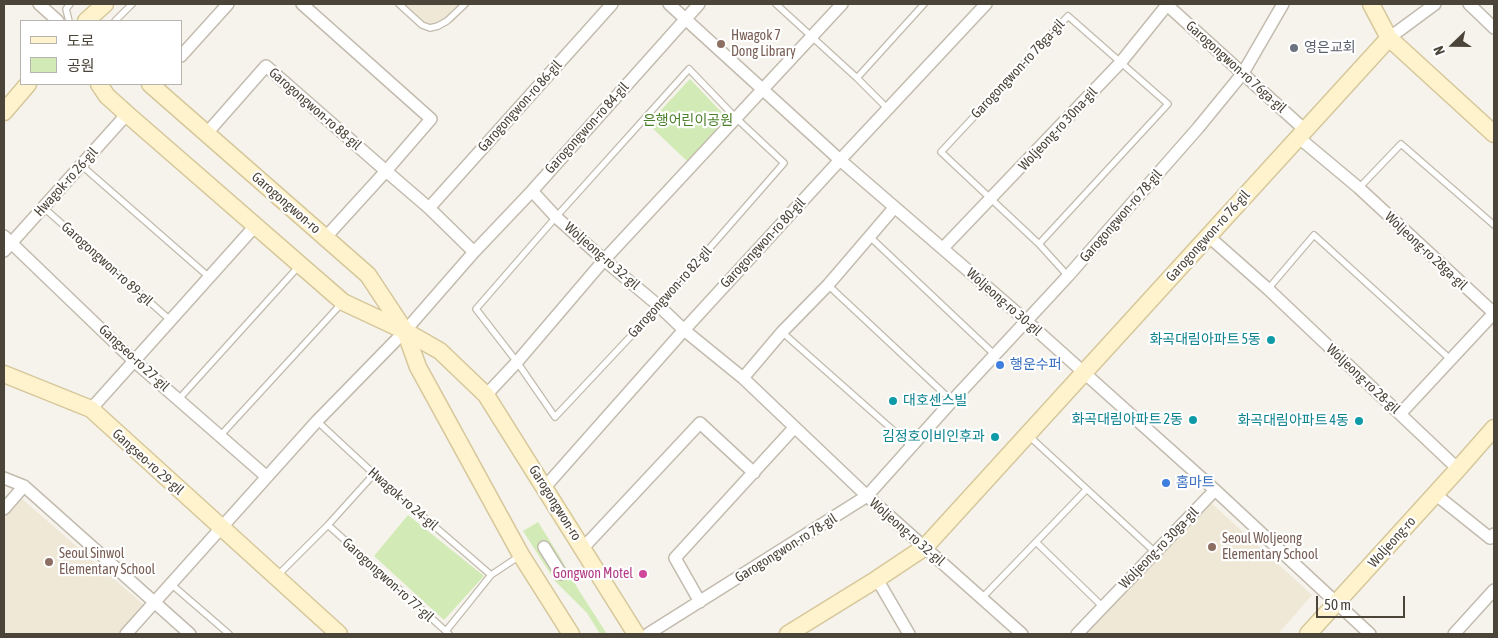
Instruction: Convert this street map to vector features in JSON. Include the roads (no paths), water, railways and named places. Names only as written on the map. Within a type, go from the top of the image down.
[{"type":"street","points":[[39,4],[57,20]]},
{"type":"street","points":[[82,20],[93,4]]},
{"type":"street","points":[[87,20],[105,4]]},
{"type":"street","points":[[182,55],[228,4]]},
{"type":"street","points":[[302,4],[431,119],[325,238]]},
{"type":"street","name":"Garogongwon-ro 86-gil","points":[[429,208],[612,4]]},
{"type":"street","name":"Woljeong-ro 30-gil","points":[[669,4],[840,160],[1026,321],[1215,490],[1370,634]]},
{"type":"street","name":"Garogongwon-ro 84-gil","points":[[404,331],[699,4]]},
{"type":"street","points":[[486,395],[517,362],[604,260],[842,4]]},
{"type":"street","name":"Garogongwon-ro 80-gil","points":[[545,487],[684,330],[986,4]]},
{"type":"street","name":"Garogongwon-ro 76ga-gil","points":[[1166,4],[1243,73],[1302,133]]},
{"type":"street","name":"Woljeong-ro 30na-gil","points":[[943,248],[992,199],[1121,62],[1166,4]]},
{"type":"street","name":"Garogongwon-ro 78-gil","points":[[648,634],[867,496],[1068,276],[1198,128],[1243,73],[1283,4]]},
{"type":"street","points":[[1371,4],[1388,38],[1494,134]]},
{"type":"street","points":[[1388,38],[1435,4]]},
{"type":"street","points":[[1468,4],[1494,28]]},
{"type":"street","name":"Garogongwon-ro 76-gil","points":[[788,634],[877,579],[924,546],[1388,38]]},
{"type":"street","name":"Garogongwon-ro 88-gil","points":[[207,133],[266,66],[386,170]]},
{"type":"street","points":[[4,112],[27,85]]},
{"type":"street","name":"Garogongwon-ro","points":[[100,85],[107,96],[343,302],[404,331],[440,351],[486,395],[584,548],[636,634]]},
{"type":"street","name":"Garogongwon-ro","points":[[153,85],[368,275],[404,331],[418,367],[521,555],[571,634]]},
{"type":"street","name":"Hwagok-ro 26-gil","points":[[6,243],[43,207],[128,114]]},
{"type":"street","name":"Woljeong-ro 28ga-gil","points":[[1302,133],[1494,313],[1400,414]]},
{"type":"street","points":[[386,170],[429,208],[474,252]]},
{"type":"street","name":"Woljeong-ro 32-gil","points":[[532,190],[556,217],[684,330],[743,378],[867,496],[1022,634]]},
{"type":"street","points":[[743,378],[782,332],[828,285],[894,208]]},
{"type":"street","points":[[91,409],[256,225]]},
{"type":"street","name":"Woljeong-ro 28-gil","points":[[1207,236],[1268,289],[1458,469]]},
{"type":"street","name":"Gangseo-ro 27-gil","points":[[6,243],[178,400],[267,478]]},
{"type":"street","points":[[126,634],[317,421],[404,331]]},
{"type":"street","name":"Gangseo-ro 29-gil","points":[[4,374],[91,409],[339,634]]},
{"type":"street","name":"Garogongwon-ro","points":[[584,548],[700,423],[754,473]]},
{"type":"street","points":[[700,602],[675,558],[794,428]]},
{"type":"street","name":"Woljeong-ro","points":[[1308,634],[1492,434]]},
{"type":"street","points":[[4,478],[24,486],[190,634]]},
{"type":"street","points":[[4,509],[24,486]]},
{"type":"street","name":"Woljeong-ro 30ga-gil","points":[[1077,634],[1215,490]]},
{"type":"street","points":[[1435,494],[1492,536]]},
{"type":"street","points":[[544,547],[561,574]]},
{"type":"street","points":[[877,579],[909,634]]},
{"type":"street","points":[[1454,634],[1494,590]]},
{"type":"lane","points":[[69,20],[66,9],[70,4]]},
{"type":"lane","points":[[116,20],[132,4]]},
{"type":"lane","points":[[399,4],[422,25],[430,28],[447,21],[465,4]]},
{"type":"lane","points":[[776,4],[888,108]]},
{"type":"lane","points":[[857,78],[924,4]]},
{"type":"lane","name":"Garogongwon-ro 78ga-gil","points":[[1039,244],[1168,104],[1068,16],[941,152],[1039,244],[1068,276]]},
{"type":"lane","name":"Garogongwon-ro 82-gil","points":[[689,69],[736,118],[784,163],[659,306],[554,417],[517,362],[476,309],[556,217],[689,69]]},
{"type":"lane","points":[[1359,188],[1401,144],[1494,225]]},
{"type":"lane","points":[[81,166],[209,277]]},
{"type":"lane","name":"Garogongwon-ro 89-gil","points":[[43,207],[170,320]]},
{"type":"lane","points":[[1268,289],[1314,235],[1450,360]]},
{"type":"lane","points":[[869,236],[996,355]]},
{"type":"lane","points":[[178,400],[301,264]]},
{"type":"lane","points":[[828,285],[952,401]]},
{"type":"lane","points":[[220,436],[343,302]]},
{"type":"lane","points":[[782,332],[912,447]]},
{"type":"lane","name":"Hwagok-ro 24-gil","points":[[317,421],[374,474],[491,575]]},
{"type":"lane","points":[[1027,435],[1155,552]]},
{"type":"lane","points":[[276,577],[328,525],[374,474]]},
{"type":"lane","points":[[982,598],[1086,490]]},
{"type":"lane","name":"Garogongwon-ro 77-gil","points":[[328,525],[447,633]]},
{"type":"lane","points":[[1036,542],[1103,607]]},
{"type":"lane","points":[[447,633],[491,575],[521,555]]},
{"type":"lane","points":[[171,584],[229,634]]},
{"type":"place","name":"Hwagok 7 Dong Library","points":[[721,44]]},
{"type":"place","name":"영은교회","points":[[1294,48]]},
{"type":"place","name":"화곡대림아파트 5동","points":[[1271,340]]},
{"type":"place","name":"행운수퍼","points":[[1000,365]]},
{"type":"place","name":"대호센스빌","points":[[893,401]]},
{"type":"place","name":"화곡대림아파트 2동","points":[[1193,420]]},
{"type":"place","name":"화곡대림아파트 4동","points":[[1359,421]]},
{"type":"place","name":"김정호이비인후과","points":[[995,437]]},
{"type":"place","name":"홈마트","points":[[1166,483]]},
{"type":"place","name":"Seoul Woljeong Elementary School","points":[[1212,547]]},
{"type":"place","name":"Seoul Sinwol Elementary School","points":[[49,562]]},
{"type":"place","name":"Gongwon Motel","points":[[643,574]]},
{"type":"park label","name":"은행어린이공원","points":[[688,121]]}]
